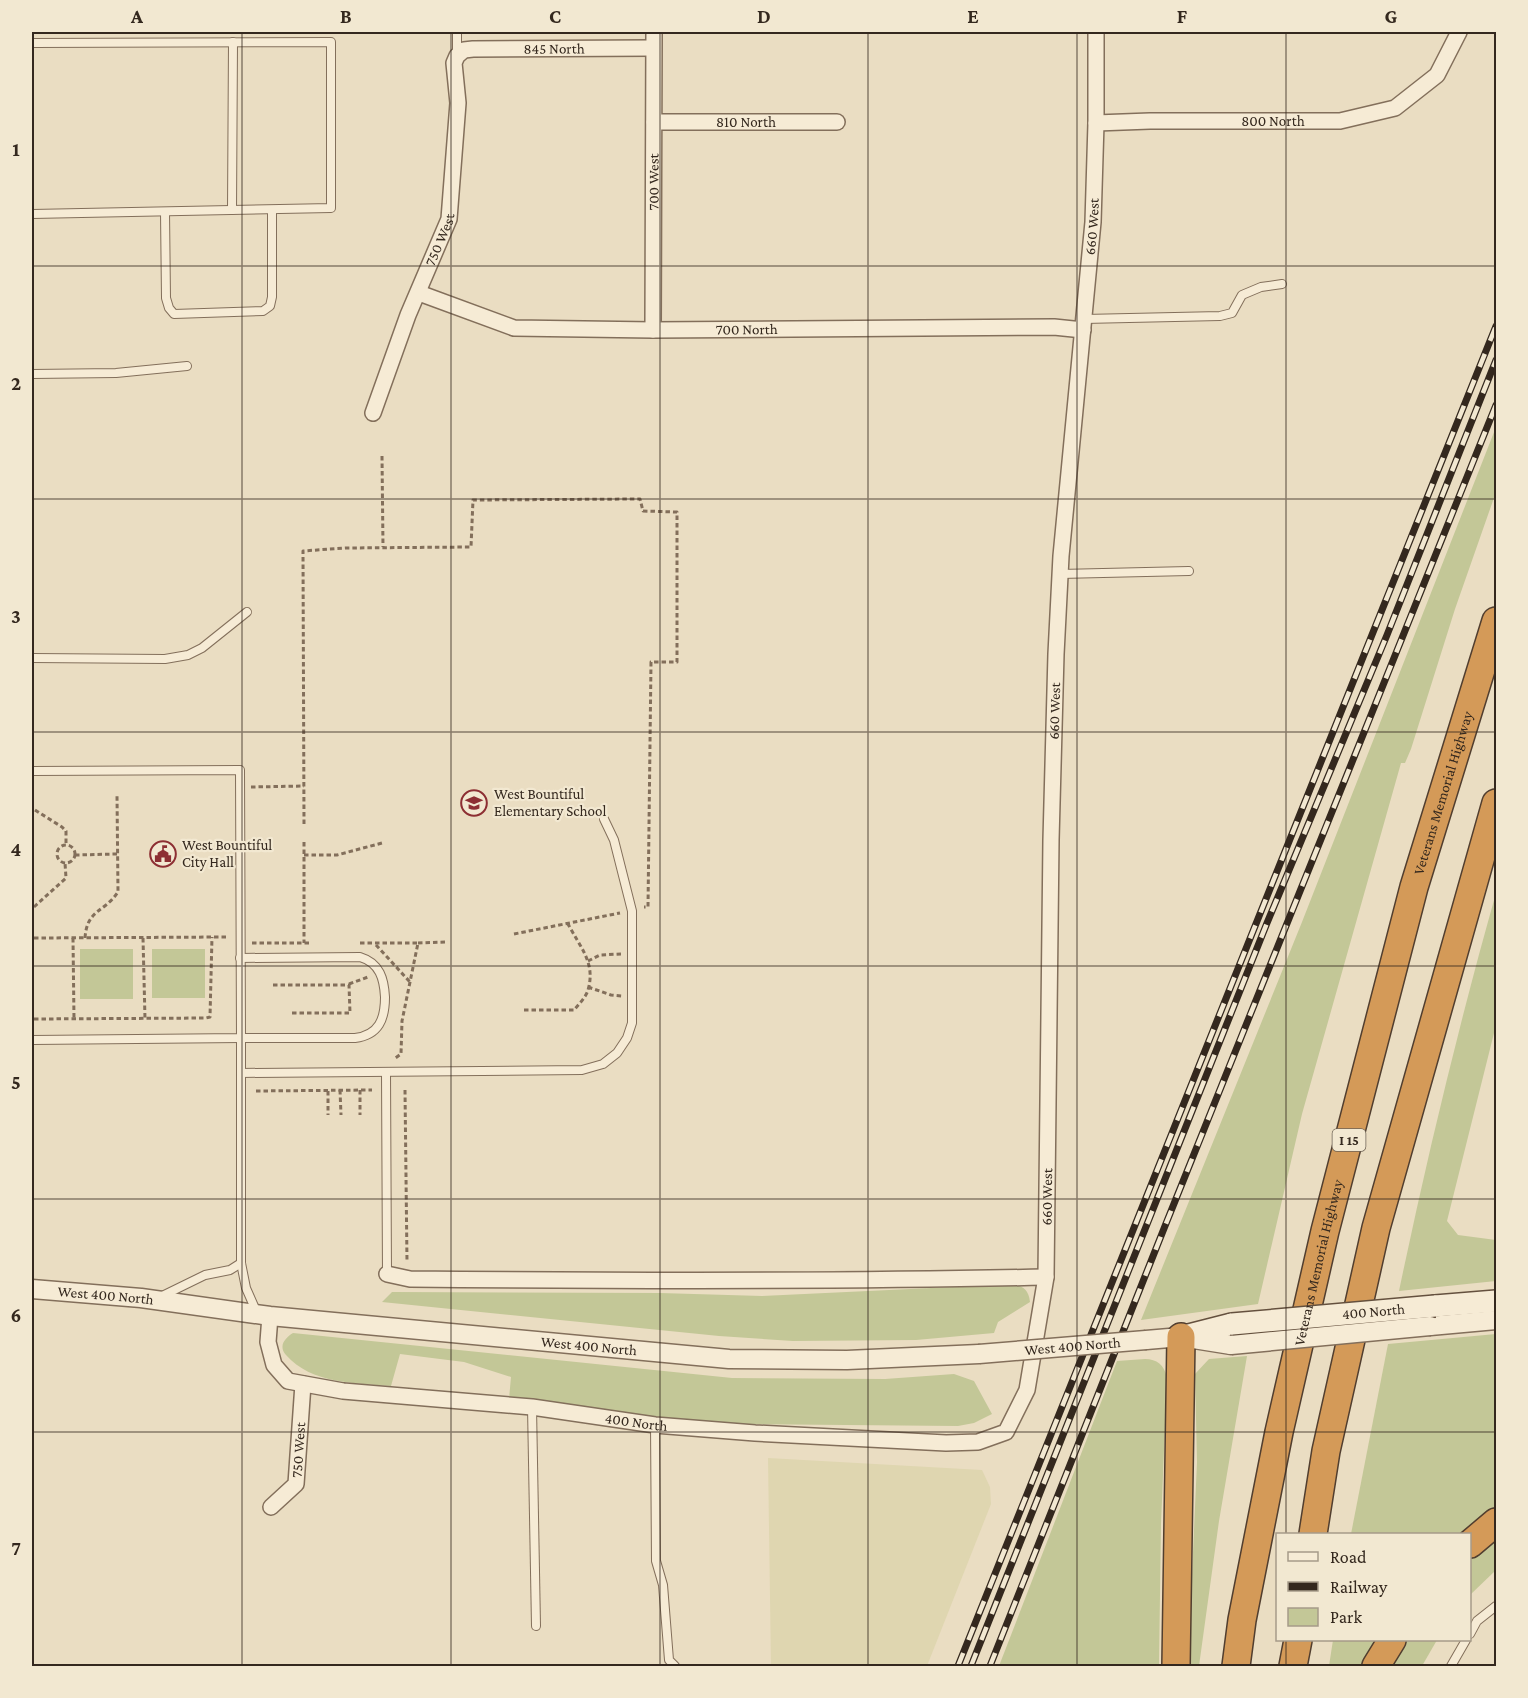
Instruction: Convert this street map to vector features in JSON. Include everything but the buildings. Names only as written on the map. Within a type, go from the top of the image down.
[{"type":"highway","name":"Veterans Memorial Highway","points":[[1236,1666],[1242,1620],[1279,1432],[1325,1231],[1414,887],[1497,621]]},
{"type":"highway","points":[[1313,1533],[1326,1452],[1376,1228],[1497,803]]},
{"type":"highway","points":[[1176,1666],[1181,1337]]},
{"type":"highway","points":[[1471,1543],[1497,1522]]},
{"type":"highway","points":[[1293,1666],[1298,1641]]},
{"type":"highway","points":[[1376,1666],[1391,1641]]},
{"type":"main road","name":"400 North","points":[[1181,1337],[1432,1316],[1497,1301]]},
{"type":"street","name":"700 West","points":[[653,330],[654,32]]},
{"type":"street","name":"660 West","points":[[1027,1390],[1046,1277],[1051,840],[1060,574],[1093,222],[1096,32]]},
{"type":"street","name":"800 North","points":[[1096,123],[1340,122],[1395,108],[1437,75],[1459,32]]},
{"type":"street","name":"845 North","points":[[457,56],[464,50],[473,49],[653,48]]},
{"type":"street","name":"750 West","points":[[373,412],[408,315],[449,219],[458,102],[454,63],[457,56]]},
{"type":"street","name":"810 North","points":[[654,122],[837,122]]},
{"type":"street","name":"700 North","points":[[419,293],[514,328],[653,330],[1084,325]]},
{"type":"street","points":[[387,1274],[410,1279],[584,1281],[796,1281],[1046,1277]]},
{"type":"street","name":"West 400 North","points":[[32,1289],[154,1300],[264,1316],[729,1359],[847,1360],[980,1354],[1146,1340]]},
{"type":"street","name":"400 North","points":[[264,1316],[274,1365],[288,1381],[343,1391],[532,1407],[655,1425],[755,1433],[946,1443],[978,1442],[1006,1432],[1027,1390]]},
{"type":"street","name":"400 North","points":[[1432,1316],[1497,1320]]},
{"type":"street","name":"400 North","points":[[1146,1340],[1181,1337]]},
{"type":"street","name":"750 West","points":[[271,1507],[296,1484],[303,1384]]},
{"type":"lane","points":[[457,32],[457,56]]},
{"type":"lane","points":[[232,210],[233,42]]},
{"type":"lane","points":[[32,43],[331,42],[331,208],[32,214]]},
{"type":"lane","points":[[165,212],[166,298],[174,314],[263,312],[270,306],[272,297],[272,210]]},
{"type":"lane","points":[[1084,325],[1220,316],[1232,313],[1242,295],[1261,287],[1282,284]]},
{"type":"lane","points":[[32,374],[116,373],[187,366]]},
{"type":"lane","points":[[1060,574],[1189,571]]},
{"type":"lane","points":[[32,658],[165,659],[188,655],[202,648],[247,612]]},
{"type":"lane","points":[[32,771],[240,770],[241,1263],[246,1288],[264,1316]]},
{"type":"lane","points":[[241,1073],[582,1070],[594,1068],[610,1060],[623,1046],[631,1030],[632,911],[614,840],[604,819]]},
{"type":"lane","points":[[32,1040],[362,1037],[379,1026],[385,1011],[383,977],[375,965],[365,959],[352,957],[240,958]]},
{"type":"lane","points":[[386,1073],[387,1274]]},
{"type":"lane","points":[[154,1300],[205,1275],[230,1270],[241,1263]]},
{"type":"lane","points":[[532,1407],[536,1626]]},
{"type":"lane","points":[[655,1425],[656,1561],[663,1585],[669,1660],[675,1666]]},
{"type":"lane","points":[[1471,1632],[1477,1621],[1497,1606]]},
{"type":"lane","points":[[1451,1666],[1465,1641]]},
{"type":"path","points":[[382,456],[383,547]]},
{"type":"path","points":[[304,824],[303,551],[471,546],[473,500],[640,499],[643,511],[677,512],[677,662],[651,662],[648,907],[514,934]]},
{"type":"path","points":[[264,787],[303,786]]},
{"type":"path","points":[[85,938],[89,918],[112,900],[118,892],[117,795]]},
{"type":"path","points":[[35,810],[66,831],[66,845]]},
{"type":"path","points":[[303,842],[304,944]]},
{"type":"path","points":[[304,855],[338,855],[382,843]]},
{"type":"path","points":[[66,845],[74,849],[75,855],[73,860],[65,862],[57,854],[61,847],[66,845]]},
{"type":"path","points":[[75,855],[117,854]]},
{"type":"path","points":[[34,907],[66,878],[65,862]]},
{"type":"path","points":[[524,1010],[574,1010],[588,992],[587,954],[568,924]]},
{"type":"path","points":[[34,1019],[210,1017],[212,937]]},
{"type":"path","points":[[34,938],[227,937]]},
{"type":"path","points":[[73,938],[74,1018]]},
{"type":"path","points":[[143,938],[145,1018]]},
{"type":"path","points":[[351,944],[448,942]]},
{"type":"path","points":[[251,943],[316,944]]},
{"type":"path","points":[[393,1060],[401,1054],[402,1021],[418,943]]},
{"type":"path","points":[[375,944],[411,983]]},
{"type":"path","points":[[588,961],[600,955],[632,953]]},
{"type":"path","points":[[391,968],[397,966]]},
{"type":"path","points":[[273,985],[349,985],[370,976]]},
{"type":"path","points":[[292,1013],[350,1013],[349,985]]},
{"type":"path","points":[[588,987],[611,995],[633,997]]},
{"type":"path","points":[[340,1090],[341,1115]]},
{"type":"path","points":[[360,1090],[360,1115]]},
{"type":"path","points":[[256,1091],[372,1090]]},
{"type":"path","points":[[405,1090],[407,1262]]},
{"type":"path","points":[[328,1091],[328,1114]]},
{"type":"shaded area","points":[[768,1458],[982,1470],[990,1487],[991,1504],[927,1666],[771,1666]]},
{"type":"green space","points":[[1496,427],[1496,492],[1455,609],[1411,749],[1405,763],[1401,763],[1302,1114],[1258,1304],[1141,1320],[1302,922]]},
{"type":"green space","points":[[1496,893],[1496,1025],[1447,1221],[1458,1235],[1496,1240],[1496,1281],[1399,1291],[1444,1091]]},
{"type":"green space","points":[[80,949],[133,949],[133,999],[80,999]]},
{"type":"green space","points":[[152,949],[205,949],[205,998],[152,998]]},
{"type":"green space","points":[[995,1285],[1022,1287],[1029,1295],[1030,1302],[998,1322],[994,1333],[916,1340],[793,1341],[719,1336],[382,1302],[392,1292],[660,1293],[762,1296]]},
{"type":"green space","points":[[293,1333],[732,1378],[885,1379],[954,1374],[974,1381],[992,1414],[974,1423],[958,1426],[728,1424],[509,1399],[511,1377],[464,1362],[400,1354],[391,1386],[349,1383],[321,1377],[296,1365],[286,1355],[283,1348],[285,1340]]},
{"type":"green space","points":[[1496,1334],[1496,1505],[1463,1533],[1351,1533],[1388,1344]]},
{"type":"green space","points":[[1247,1356],[1219,1521],[1199,1666],[1188,1666],[1197,1462],[1195,1374],[1209,1359]]},
{"type":"green space","points":[[1145,1359],[1159,1364],[1167,1377],[1161,1524],[1159,1666],[999,1666],[1117,1361]]},
{"type":"green space","points":[[1496,1536],[1496,1570],[1471,1594],[1471,1558]]},
{"type":"green space","points":[[1333,1641],[1376,1641],[1363,1666],[1329,1666]]},
{"type":"green space","points":[[1399,1641],[1436,1641],[1422,1666],[1386,1666]]},
{"type":"railway","points":[[958,1666],[1496,326]]},
{"type":"railway","points":[[971,1666],[1267,923],[1387,635],[1496,360]]},
{"type":"railway","points":[[990,1666],[1496,405]]},
{"type":"place","name":"West Bountiful Elementary School","points":[[474,803]]},
{"type":"place","name":"West Bountiful City Hall","points":[[163,854]]}]
